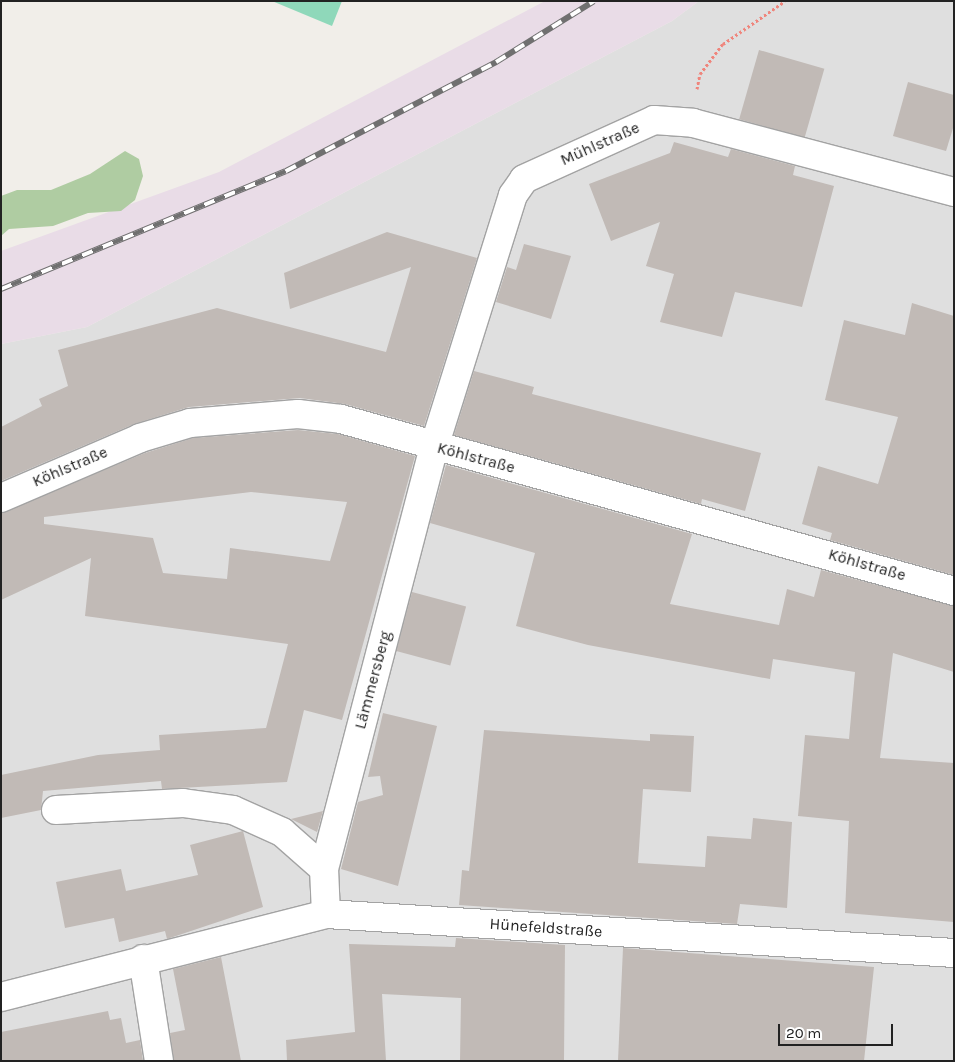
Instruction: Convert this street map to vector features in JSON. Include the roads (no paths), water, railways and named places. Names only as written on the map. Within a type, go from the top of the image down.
[{"type":"street","name":"Mühlstraße","points":[[434,447],[512,195],[524,179],[654,120],[692,123],[954,192]]},
{"type":"street","name":"Köhlstraße","points":[[1,498],[140,438],[190,423],[298,414],[340,419],[434,447],[954,591]]},
{"type":"street","name":"Lämmersberg","points":[[326,914],[324,869],[434,447]]},
{"type":"street","points":[[56,810],[183,803],[233,810],[282,832],[324,869]]},
{"type":"street","name":"Hünefeldstraße","points":[[1,997],[143,959],[326,914],[954,953]]},
{"type":"street","points":[[143,959],[159,1061]]},
{"type":"railway","points":[[1,289],[286,171],[496,62],[594,1]]}]
